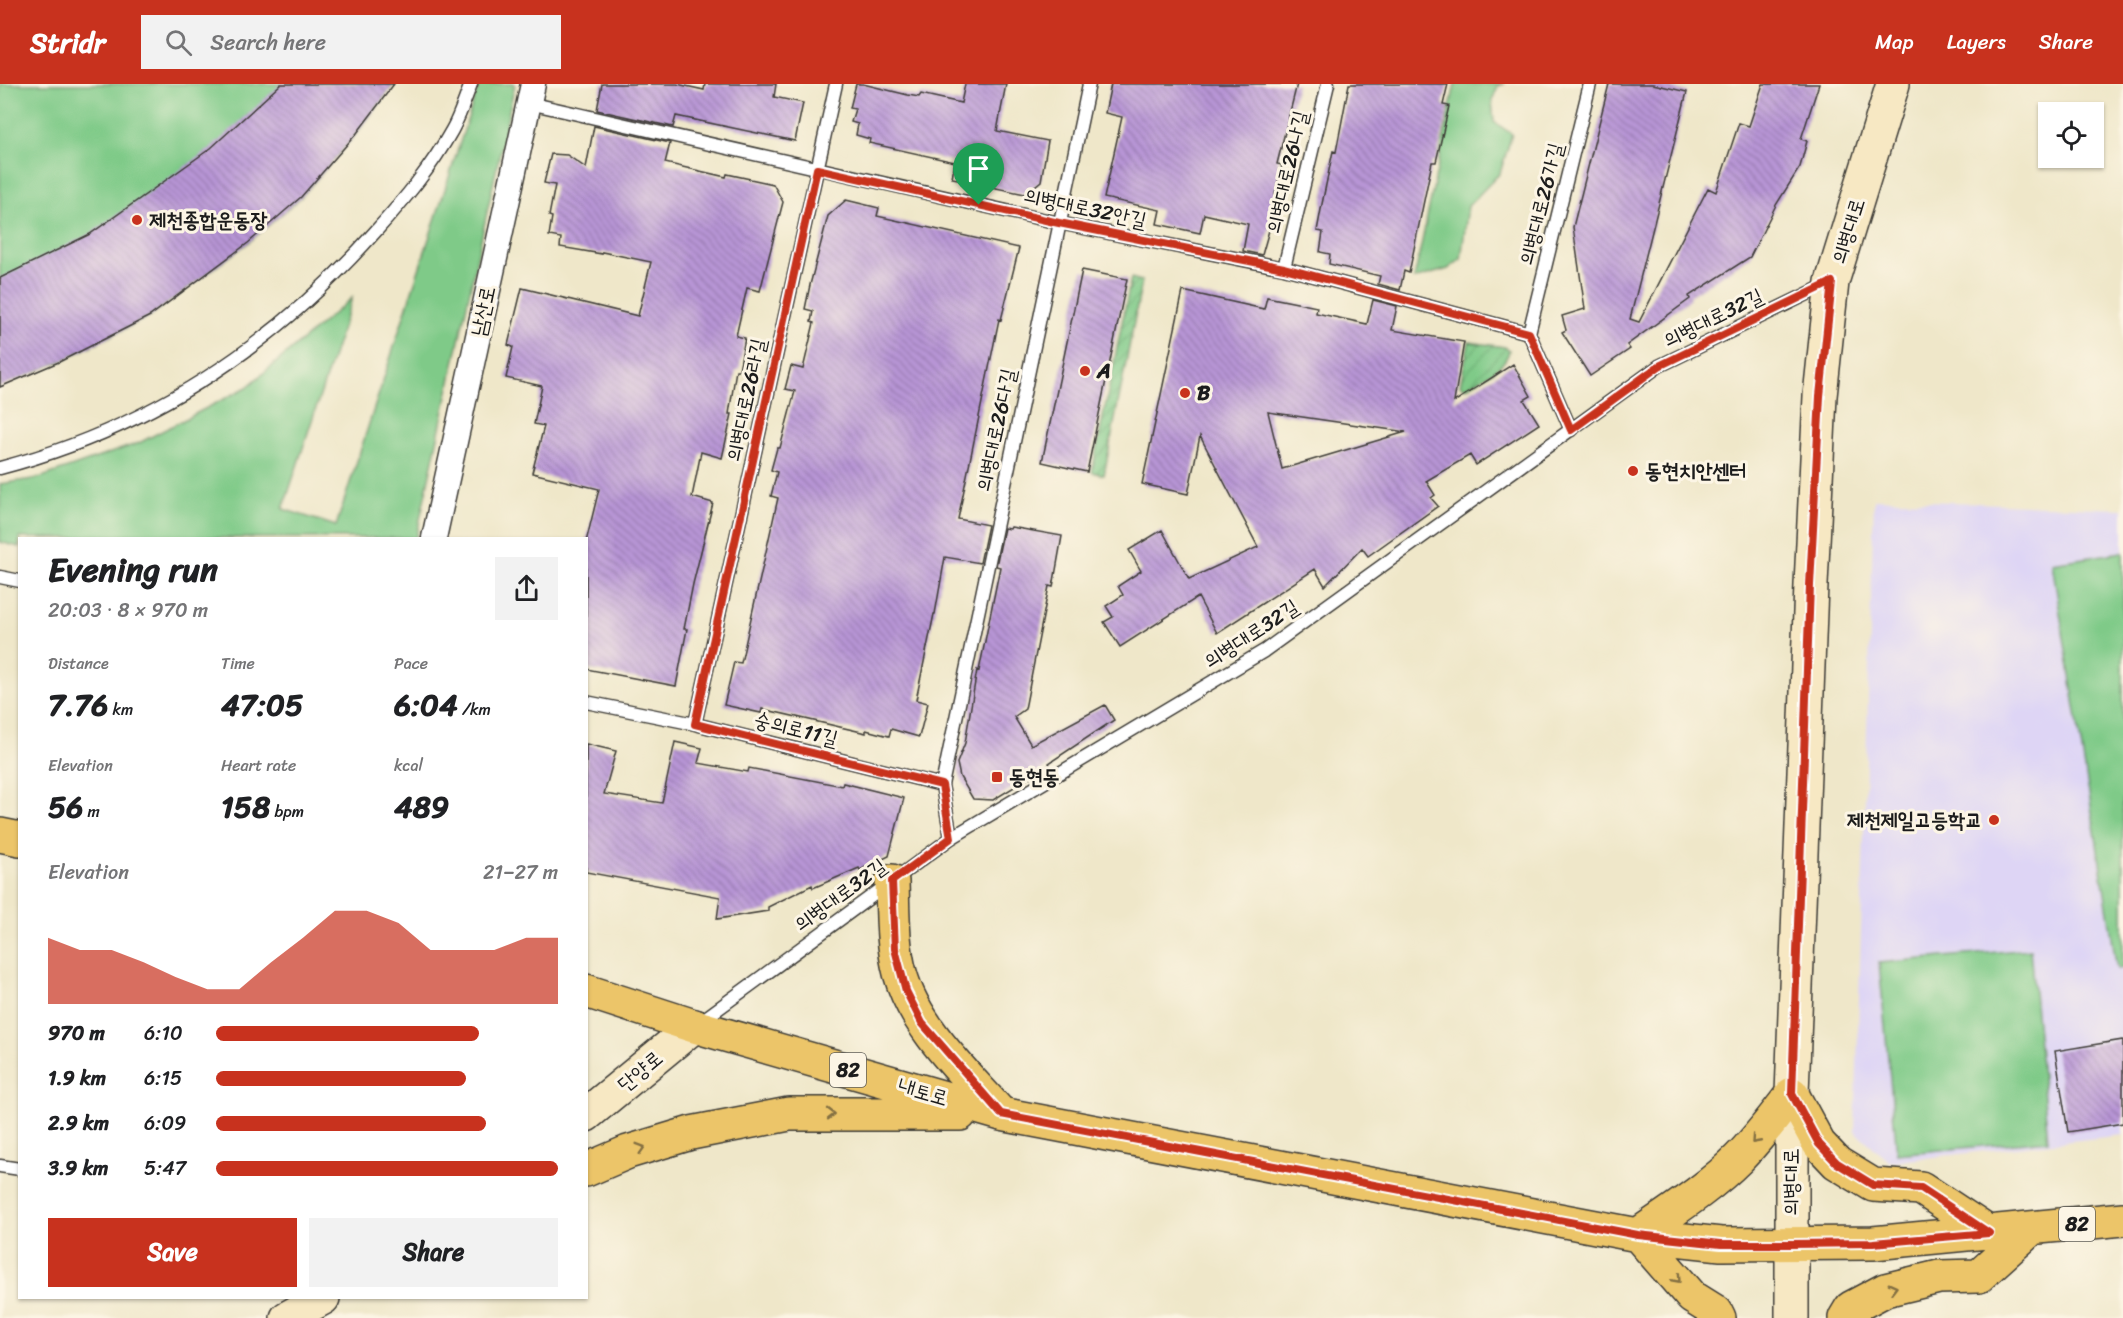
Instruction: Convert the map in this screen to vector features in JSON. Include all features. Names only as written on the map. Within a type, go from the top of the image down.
[{"type":"main road","points":[[0,835],[18,839]]},
{"type":"main road","points":[[892,881],[895,949],[906,991],[922,1023],[1001,1114]]},
{"type":"main road","name":"내토로","points":[[588,992],[694,1026],[1001,1114],[1638,1235],[1721,1244],[1873,1243],[2123,1219]]},
{"type":"main road","points":[[1719,1318],[1716,1312],[1692,1296],[1638,1235],[1737,1160],[1765,1130],[1792,1094],[1819,1144],[1837,1163],[1873,1185],[1921,1188],[1989,1233]]},
{"type":"main road","points":[[588,1169],[628,1152],[691,1133],[789,1114],[1001,1114]]},
{"type":"main road","points":[[1845,1318],[1851,1308],[1885,1290],[1940,1277],[1979,1276],[2031,1229]]},
{"type":"street","name":"의병대로","points":[[1792,1318],[1792,1094],[1810,585],[1820,396],[1832,282],[1893,84]]},
{"type":"street","name":"남산로","points":[[434,537],[531,93]]},
{"type":"street","name":"단양로","points":[[588,1114],[694,1026]]},
{"type":"street","points":[[287,1318],[321,1299]]},
{"type":"lane","points":[[0,468],[94,437],[148,412],[209,377],[279,324],[341,271],[413,190],[453,129],[471,84]]},
{"type":"lane","name":"의병대로26라길","points":[[695,724],[836,84]]},
{"type":"lane","name":"의병대로26다길","points":[[942,785],[1089,84]]},
{"type":"lane","name":"의병대로26나길","points":[[1284,268],[1328,84]]},
{"type":"lane","name":"의병대로26가길","points":[[1529,333],[1590,84]]},
{"type":"lane","name":"의병대로32안길","points":[[531,93],[817,169],[1059,223],[1284,268],[1529,333]]},
{"type":"lane","name":"의병대로32길","points":[[694,1026],[951,838],[1264,651],[1659,366],[1832,282]]},
{"type":"lane","points":[[1529,333],[1571,430]]},
{"type":"lane","points":[[0,577],[18,581]]},
{"type":"lane","name":"숭의로11길","points":[[588,702],[695,724],[942,785]]},
{"type":"lane","points":[[942,785],[951,838]]},
{"type":"lane","points":[[0,1166],[18,1169]]},
{"type":"shaded area","name":"제천제일고등학교","points":[[1874,499],[2123,509],[2123,1135],[1890,1162],[1855,1131]]},
{"type":"green space","name":"제천종합운동장","points":[[0,84],[394,84],[357,133],[301,197],[248,243],[150,316],[61,361],[0,386]]},
{"type":"green space","points":[[479,84],[515,84],[416,537],[18,537],[18,547],[0,542],[0,484],[39,478],[139,443],[247,387],[352,298],[283,509],[336,526]]},
{"type":"green space","points":[[1455,84],[1504,84],[1498,86],[1492,101],[1494,122],[1512,134],[1500,173],[1468,206],[1461,259],[1448,269],[1414,279]]},
{"type":"green space","points":[[1131,278],[1142,281],[1104,475],[1092,472]]},
{"type":"green space","points":[[1469,342],[1505,347],[1509,350],[1498,368],[1466,388],[1460,385]]},
{"type":"green space","points":[[2123,552],[2123,968],[2117,969],[2052,563]]},
{"type":"green space","points":[[2030,949],[2048,1140],[1897,1154],[1879,963]]},
{"type":"building","points":[[281,84],[394,84],[357,133],[301,197],[248,243],[150,316],[61,361],[0,387],[0,278],[90,234],[211,148]]},
{"type":"building","points":[[602,84],[677,84],[704,90],[705,84],[776,84],[774,97],[803,103],[795,141],[676,116],[673,127],[597,110]]},
{"type":"building","points":[[856,84],[961,103],[965,84],[1006,84],[997,131],[1048,141],[1041,181],[1025,194],[991,187],[991,185],[952,178],[955,162],[869,143],[870,139],[856,135],[858,124],[851,122],[855,109],[850,108]]},
{"type":"building","points":[[1111,84],[1297,84],[1277,164],[1282,165],[1275,194],[1279,195],[1262,255],[1243,251],[1248,224],[1204,214],[1200,233],[1157,224],[1160,210],[1104,198],[1122,117],[1105,113]]},
{"type":"building","points":[[1349,84],[1448,84],[1443,105],[1449,106],[1436,162],[1432,162],[1409,273],[1404,271],[1400,290],[1378,284],[1380,276],[1329,264],[1330,254],[1320,252],[1323,232],[1317,231]]},
{"type":"building","points":[[1609,84],[1653,84],[1687,92],[1630,319],[1639,322],[1708,188],[1716,192],[1739,123],[1749,126],[1763,84],[1819,84],[1801,139],[1807,141],[1800,167],[1776,205],[1750,257],[1689,296],[1690,299],[1627,345],[1630,349],[1590,376],[1562,332],[1566,330],[1562,316],[1585,309],[1573,227]]},
{"type":"building","points":[[594,126],[670,143],[665,163],[726,177],[727,174],[773,184],[783,202],[760,291],[747,288],[736,336],[745,338],[739,370],[736,370],[729,414],[732,414],[722,458],[701,452],[692,497],[713,503],[693,584],[676,686],[588,669],[587,537],[599,489],[532,473],[544,426],[534,424],[542,386],[506,378],[513,347],[508,345],[522,288],[638,316],[651,262],[602,252],[602,254],[560,247],[561,238],[549,236],[552,217],[549,216],[555,185],[544,183],[551,154],[567,155],[586,168]]},
{"type":"building","points":[[846,200],[879,208],[877,216],[1019,248],[1001,320],[999,319],[958,519],[988,525],[980,563],[945,557],[916,700],[928,703],[919,737],[891,729],[889,736],[866,730],[866,733],[762,709],[761,713],[724,705],[734,662],[741,663],[778,498],[771,496],[777,472],[771,470],[777,448],[780,448],[795,391],[785,389],[791,366],[803,369],[814,323],[811,322],[813,311],[805,309],[810,285],[828,216]]},
{"type":"building","name":"A","points":[[1082,270],[1127,279],[1087,472],[1042,462]]},
{"type":"building","points":[[1183,291],[1264,309],[1267,297],[1317,307],[1316,313],[1367,324],[1373,300],[1397,306],[1392,330],[1464,342],[1454,402],[1513,364],[1531,396],[1524,400],[1539,424],[1476,465],[1470,455],[1426,481],[1435,495],[1431,498],[1438,506],[1368,556],[1362,548],[1325,586],[1315,569],[1217,633],[1198,597],[1120,647],[1104,622],[1113,617],[1106,606],[1123,595],[1118,586],[1141,571],[1129,550],[1162,530],[1189,579],[1258,547],[1200,436],[1188,494],[1142,484]],"holes":[[[1268,412],[1406,432],[1282,469]]]},
{"type":"building","points":[[1011,527],[1062,536],[1053,587],[1049,586],[1025,709],[1014,717],[1031,745],[1105,705],[1114,720],[1049,763],[1050,765],[993,800],[973,799],[960,777],[957,763],[965,743],[977,670],[979,671],[1000,567],[996,566],[1004,528],[1010,529]]},
{"type":"building","points":[[675,742],[702,748],[698,763],[748,772],[749,768],[842,786],[843,783],[904,798],[889,856],[813,888],[812,885],[768,907],[768,911],[717,919],[720,897],[588,872],[588,744],[616,751],[604,794],[662,803]]},
{"type":"building","points":[[2123,1040],[2123,1123],[2068,1132],[2055,1051]]},
{"type":"place","name":"제천종합운동장","points":[[137,220]]},
{"type":"place","name":"A","points":[[1085,371]]},
{"type":"place","name":"B","points":[[1185,393]]},
{"type":"place","name":"동현치안센터","points":[[1633,471]]},
{"type":"place","name":"동현동","points":[[997,777]]},
{"type":"place","name":"제천제일고등학교","points":[[1994,820]]},
{"type":"route","points":[[817,169],[979,205],[1284,268],[1529,333],[1571,430],[1659,366],[1832,282],[1820,396],[1810,585],[1792,1094],[1819,1144],[1837,1163],[1873,1185],[1921,1188],[1989,1233],[1873,1243],[1791,1244],[1721,1244],[1638,1235],[1001,1114],[922,1023],[906,991],[895,949],[892,881],[951,838],[942,785],[695,724],[817,169]]}]
